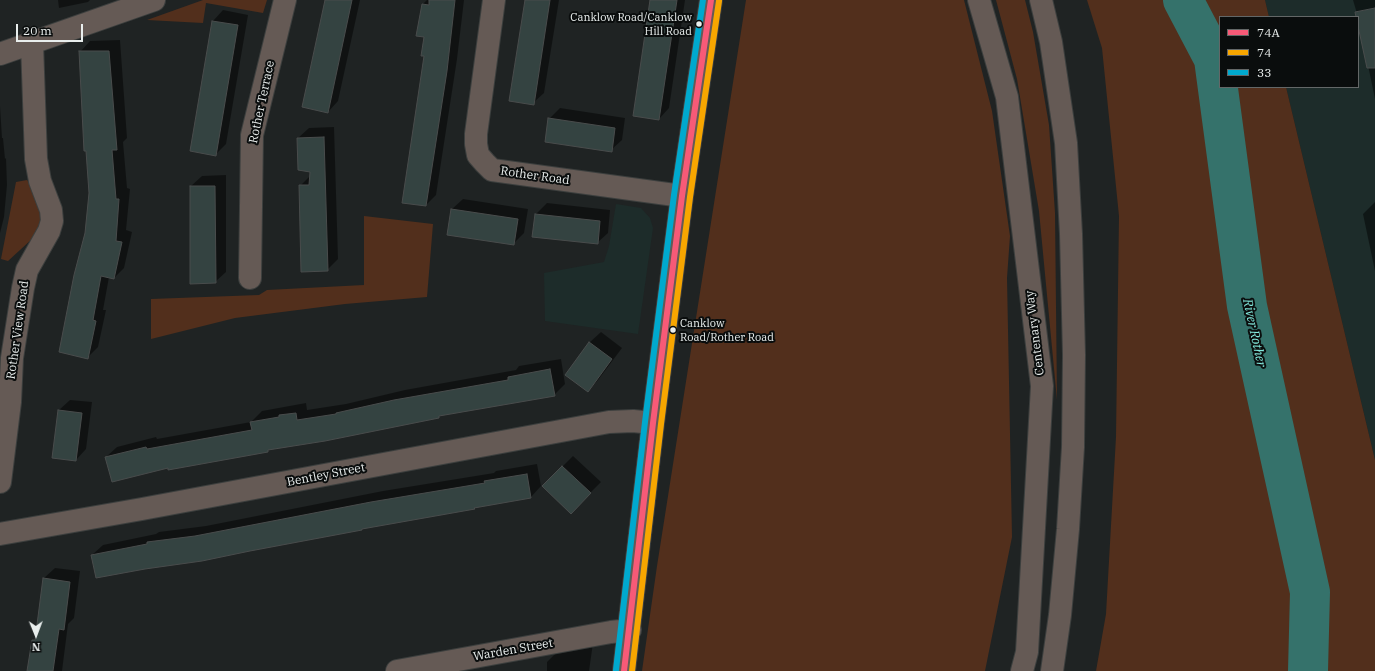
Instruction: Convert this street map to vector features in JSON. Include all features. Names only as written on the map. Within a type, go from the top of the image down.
[{"type":"street","points":[[0,54],[32,43],[127,4],[154,0]]},
{"type":"street","name":"Rother Terrace","points":[[250,278],[252,135],[284,0]]},
{"type":"street","name":"Rother Road","points":[[494,0],[476,134],[478,155],[485,163],[492,170],[682,196]]},
{"type":"street","points":[[624,671],[653,423],[682,196],[711,0]]},
{"type":"street","name":"Centenary Way","points":[[979,0],[1007,97],[1042,386],[1027,652],[1022,671]]},
{"type":"street","points":[[1041,0],[1051,42],[1066,142],[1071,234],[1074,348],[1073,447],[1068,529],[1060,615],[1052,671]]},
{"type":"street","name":"Rother View Road","points":[[0,482],[10,402],[12,358],[23,288],[27,270],[49,231],[52,221],[52,210],[40,181],[36,159],[32,43]]},
{"type":"street","name":"Bentley Street","points":[[0,534],[609,422],[633,421],[653,423]]},
{"type":"street","name":"Warden Street","points":[[397,671],[611,632],[630,630]]},
{"type":"shaded area","points":[[203,0],[267,0],[263,13],[206,3],[203,23],[147,20]]},
{"type":"shaded area","points":[[746,0],[964,0],[992,111],[1010,236],[1007,278],[1012,537],[985,671],[642,671],[657,566]]},
{"type":"shaded area","points":[[996,0],[1025,0],[1033,32],[1049,125],[1055,213],[1057,400],[1039,211],[1017,79]]},
{"type":"shaded area","points":[[1087,0],[1265,0],[1269,16],[1219,16],[1219,88],[1286,88],[1375,460],[1375,671],[1096,671],[1106,614],[1116,437],[1119,216],[1102,48]]},
{"type":"shaded area","points":[[1265,0],[1375,0],[1375,460],[1286,88],[1359,88],[1359,16],[1269,16]]},
{"type":"shaded area","points":[[27,180],[37,193],[43,219],[39,230],[32,239],[8,261],[1,259],[16,182]]},
{"type":"shaded area","points":[[616,204],[641,208],[650,218],[653,228],[638,334],[545,321],[544,273],[604,262],[609,246]]},
{"type":"shaded area","points":[[364,216],[433,224],[427,297],[345,304],[235,318],[151,339],[151,299],[259,295],[267,290],[364,285]]},
{"type":"building","points":[[325,0],[352,0],[328,113],[302,107]]},
{"type":"building","points":[[429,0],[455,0],[447,71],[426,206],[402,203],[424,56],[421,56],[424,37],[416,36],[422,4],[429,5]]},
{"type":"building","points":[[525,0],[550,0],[534,105],[509,101]]},
{"type":"building","points":[[650,0],[677,0],[659,120],[633,116]]},
{"type":"building","points":[[1375,8],[1375,68],[1367,68],[1359,31],[1359,16],[1356,16],[1355,12]]},
{"type":"building","points":[[212,21],[238,25],[216,156],[190,151]]},
{"type":"building","points":[[79,51],[109,51],[117,150],[112,150],[116,199],[119,199],[116,241],[122,242],[114,279],[101,276],[93,320],[96,321],[88,359],[59,352],[74,275],[85,233],[89,193],[86,151],[84,151]]},
{"type":"building","points":[[548,118],[615,128],[612,152],[545,142]]},
{"type":"building","points":[[324,137],[328,271],[301,272],[299,185],[309,185],[310,172],[298,170],[297,138]]},
{"type":"building","points":[[190,186],[215,186],[216,283],[190,284]]},
{"type":"building","points":[[451,209],[518,219],[514,245],[447,235]]},
{"type":"building","points":[[535,214],[600,221],[598,244],[532,237]]},
{"type":"building","points":[[589,342],[612,359],[588,392],[565,375]]},
{"type":"building","points":[[550,369],[555,396],[439,416],[439,418],[325,441],[268,450],[268,452],[168,470],[168,468],[112,482],[105,457],[146,447],[147,449],[252,430],[250,422],[279,417],[279,415],[296,413],[297,420],[336,414],[394,400],[508,380],[508,377]]},
{"type":"building","points":[[58,410],[82,413],[76,461],[52,458]]},
{"type":"building","points":[[562,466],[591,493],[571,514],[542,486]]},
{"type":"building","points":[[527,474],[531,498],[362,529],[202,561],[96,578],[91,555],[147,544],[147,542],[195,536]]},
{"type":"building","points":[[43,578],[70,582],[64,630],[59,629],[53,671],[27,671],[32,640],[35,640]]},
{"type":"waterway","name":"River Rother","points":[[1183,0],[1214,59],[1247,306],[1310,592],[1308,671]]},
{"type":"transit line","name":"33","points":[[616,670],[645,422],[674,195],[703,0]]},
{"type":"transit line","name":"74A","points":[[624,671],[653,423],[682,196],[711,0]]},
{"type":"transit line","name":"74","points":[[632,671],[661,424],[690,197],[719,1]]},
{"type":"place","name":"Canklow Road/Canklow Hill Road","points":[[699,24]]},
{"type":"place","name":"Canklow Road/Rother Road","points":[[673,330]]}]
